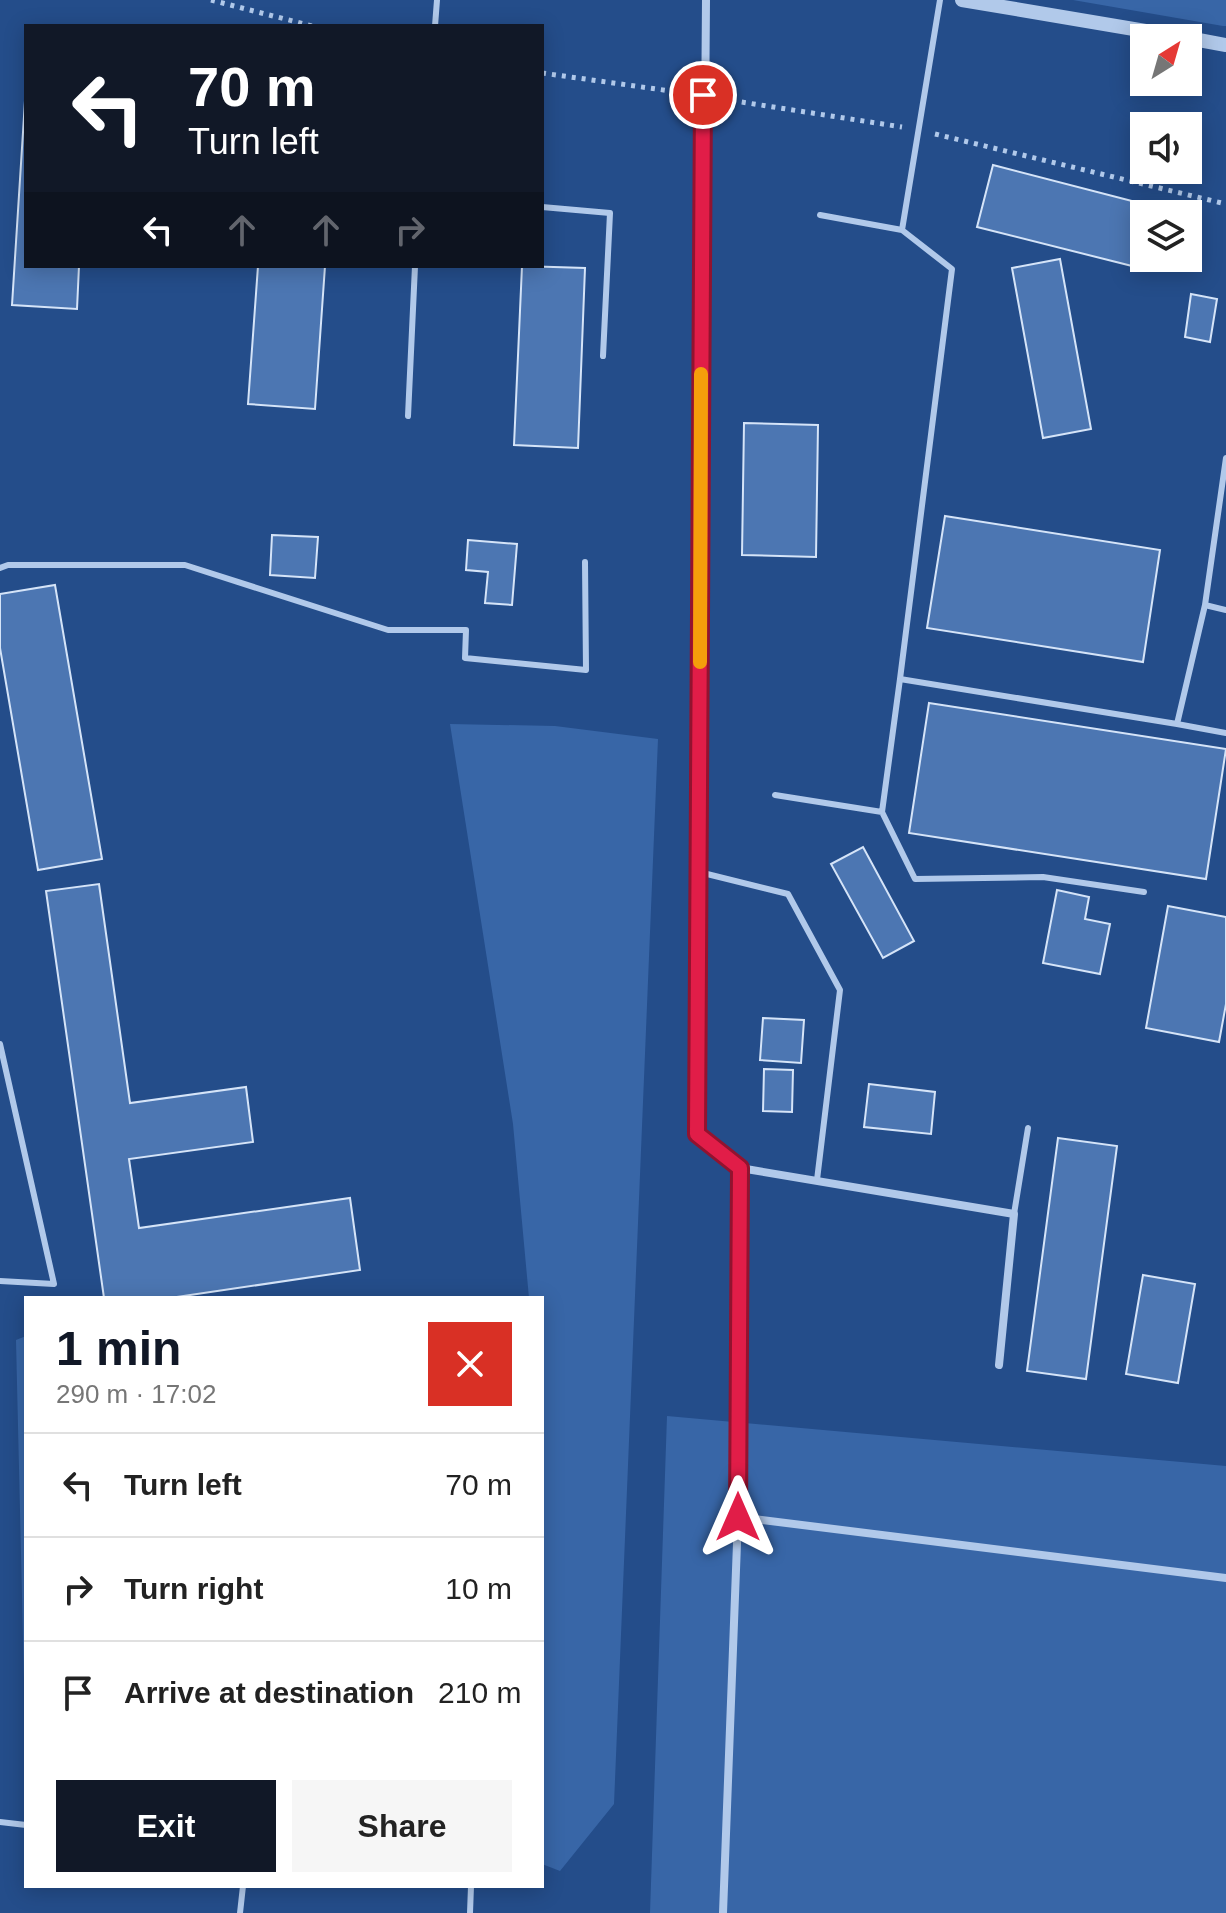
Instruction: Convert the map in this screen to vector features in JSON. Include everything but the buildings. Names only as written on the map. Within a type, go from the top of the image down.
[{"type":"street","points":[[706,0],[697,1134],[740,1168],[1014,1214],[999,1365]]},
{"type":"street","points":[[962,0],[1130,28]]},
{"type":"street","points":[[1202,41],[1226,45]]},
{"type":"street","points":[[723,1913],[738,1517],[740,1168]]},
{"type":"street","points":[[738,1517],[1226,1578]]},
{"type":"lane","points":[[435,24],[437,0]]},
{"type":"lane","points":[[902,230],[921,130],[940,0]]},
{"type":"lane","points":[[544,207],[610,213],[603,356]]},
{"type":"lane","points":[[820,215],[902,230],[952,269],[882,812],[915,879],[1043,877],[1144,892]]},
{"type":"lane","points":[[408,416],[415,268]]},
{"type":"lane","points":[[1177,724],[1205,605],[1226,458]]},
{"type":"lane","points":[[0,568],[8,565],[185,565],[388,630],[466,630],[465,658],[586,670],[585,562]]},
{"type":"lane","points":[[1205,605],[1226,610]]},
{"type":"lane","points":[[900,679],[1226,733]]},
{"type":"lane","points":[[775,795],[882,812]]},
{"type":"lane","points":[[699,872],[788,894],[840,990],[817,1180]]},
{"type":"lane","points":[[0,1044],[54,1284],[0,1281]]},
{"type":"lane","points":[[1014,1214],[1028,1128]]},
{"type":"lane","points":[[0,1822],[24,1825]]},
{"type":"lane","points":[[240,1913],[243,1888]]},
{"type":"lane","points":[[470,1913],[471,1888]]},
{"type":"path","points":[[211,0],[304,24]]},
{"type":"path","points":[[544,73],[921,130],[1226,204]]},
{"type":"shaded area","points":[[1073,0],[1226,0],[1226,26],[1223,26]]},
{"type":"shaded area","points":[[450,724],[555,726],[658,739],[614,1804],[560,1871],[544,1865],[544,1296],[529,1296],[513,1124]]},
{"type":"shaded area","points":[[24,1337],[24,1682],[16,1340]]},
{"type":"shaded area","points":[[667,1416],[1226,1466],[1226,1913],[650,1913]]},
{"type":"slow traffic","points":[[700,662],[701,374]]},
{"type":"route","points":[[703,95],[697,1134],[740,1168],[738,1517]]}]
